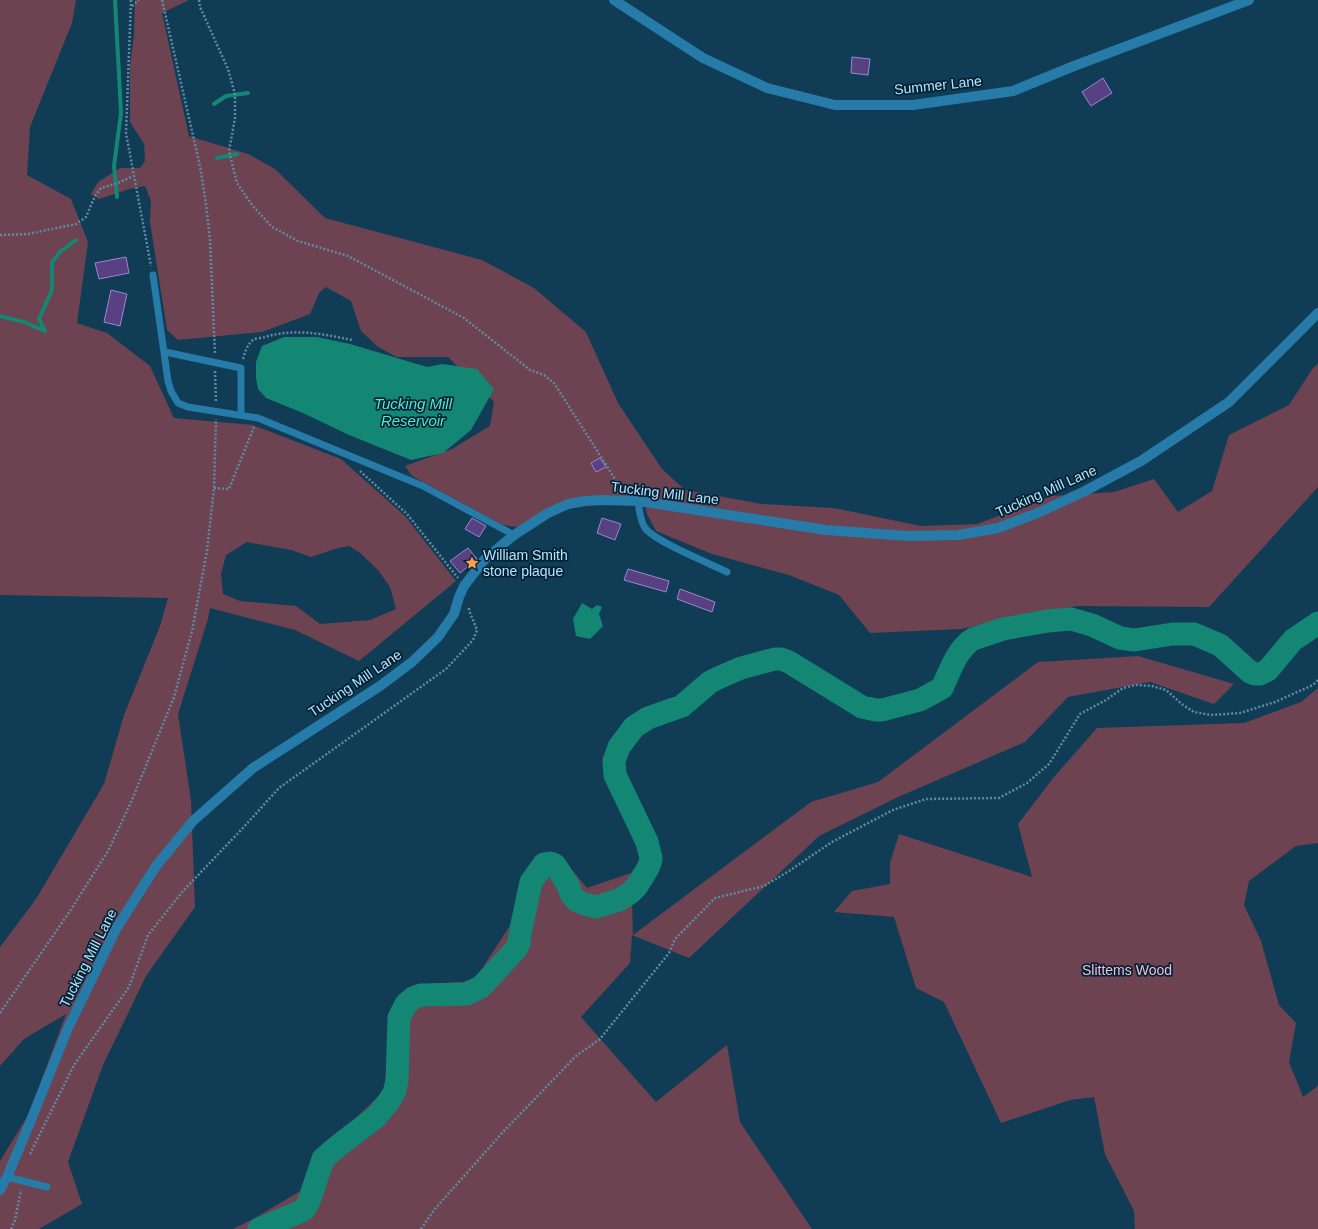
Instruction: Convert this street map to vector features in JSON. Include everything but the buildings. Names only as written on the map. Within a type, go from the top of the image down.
[{"type":"street","name":"Summer Lane","points":[[614,0],[703,58],[767,88],[835,105],[913,105],[1013,91],[1082,63],[1249,0]]},
{"type":"street","name":"Tucking Mill Lane","points":[[0,1190],[7,1177],[68,1028],[116,929],[156,866],[193,821],[253,768],[380,686],[412,662],[438,637],[454,614],[464,586],[485,559],[514,535],[548,513],[568,504],[585,501],[627,500],[826,530],[908,536],[958,535],[998,528],[1040,512],[1085,491],[1147,457],[1229,402],[1318,313]]},
{"type":"lane","points":[[153,275],[171,391],[178,403],[188,407],[258,418],[423,486],[514,535]]},
{"type":"lane","points":[[165,352],[241,368],[241,415]]},
{"type":"lane","points":[[638,501],[640,518],[645,528],[659,539],[727,572]]},
{"type":"lane","points":[[7,1177],[47,1187]]},
{"type":"path","points":[[132,0],[129,34],[126,133],[153,275]]},
{"type":"path","points":[[132,6],[138,0]]},
{"type":"path","points":[[162,0],[200,166],[206,204],[210,240],[215,359]]},
{"type":"path","points":[[199,0],[200,7],[228,68],[235,94],[235,118],[229,151],[237,183],[252,205],[272,227],[298,242],[348,256],[464,318],[530,370],[544,375],[554,383],[627,495],[627,500]]},
{"type":"path","points":[[0,235],[28,234],[76,224],[86,217],[95,196],[101,188],[118,183],[133,176]]},
{"type":"path","points":[[241,368],[247,347],[253,340],[274,334],[299,332],[318,333],[352,340]]},
{"type":"path","points":[[215,367],[216,404]]},
{"type":"path","points":[[0,1013],[70,911],[108,851],[132,800],[174,697],[192,632],[207,551],[214,488],[216,412]]},
{"type":"path","points":[[214,488],[229,489],[253,429]]},
{"type":"path","points":[[358,469],[407,514],[464,586]]},
{"type":"path","points":[[27,1161],[74,1065],[129,987],[148,935],[183,891],[242,830],[279,788],[446,669],[473,640],[477,630],[469,610],[469,604]]},
{"type":"path","points":[[421,1229],[434,1210],[503,1132],[576,1056],[600,1039],[669,953],[675,939],[715,898],[764,886],[832,842],[893,810],[926,799],[999,798],[1027,783],[1049,764],[1080,714],[1106,700],[1123,688],[1136,685],[1152,686],[1166,690],[1183,705],[1194,712],[1211,715],[1240,713],[1275,702],[1314,684],[1318,680]]},
{"type":"path","points":[[11,1229],[21,1191],[19,1180]]},
{"type":"green space","points":[[0,0],[76,0],[72,23],[30,127],[27,175],[71,199],[88,242],[77,323],[107,333],[150,366],[174,418],[253,425],[341,459],[405,516],[456,581],[359,661],[295,630],[210,608],[208,619],[178,714],[191,800],[195,907],[146,976],[103,1065],[68,1162],[82,1204],[39,1229],[0,1229],[0,1161],[29,1114],[66,1014],[24,1039],[0,1066],[0,947],[36,899],[104,784],[124,715],[160,626],[168,598],[0,595]],"holes":[[[247,542],[291,550],[311,557],[349,546],[359,552],[378,570],[390,587],[396,609],[370,620],[320,624],[296,606],[240,601],[223,594],[221,574],[226,555]]]},
{"type":"green space","points":[[135,0],[189,0],[162,13],[189,136],[248,154],[275,169],[325,218],[482,260],[534,288],[586,332],[618,403],[662,469],[685,490],[762,504],[834,508],[921,526],[977,524],[1052,496],[1114,492],[1154,479],[1178,512],[1212,491],[1229,435],[1289,405],[1313,368],[1318,364],[1318,487],[1209,607],[1077,606],[961,629],[870,633],[839,595],[789,575],[712,554],[656,531],[647,514],[644,498],[602,497],[533,520],[517,527],[503,525],[412,476],[405,466],[452,449],[490,426],[494,402],[448,357],[396,357],[377,346],[361,331],[351,301],[326,287],[319,293],[310,314],[262,332],[178,340],[167,330],[150,222],[151,201],[145,186],[129,189],[99,199],[91,194],[98,182],[120,168],[140,168],[145,161],[144,144],[130,122],[130,66],[134,35]]},
{"type":"green space","points":[[1138,656],[1234,684],[1214,704],[1150,682],[1068,697],[1025,742],[896,798],[819,836],[689,958],[632,935],[630,963],[581,1017],[656,1102],[727,1045],[740,1122],[812,1229],[233,1229],[307,1187],[321,1151],[384,1091],[393,1015],[413,985],[474,981],[511,924],[535,856],[559,854],[587,888],[631,873],[633,935],[811,802],[878,782],[1038,662]]},
{"type":"green space","name":"Slittems Wood","points":[[1318,688],[1318,843],[1296,846],[1249,881],[1244,905],[1261,941],[1279,1005],[1296,1023],[1289,1062],[1303,1097],[1318,1086],[1318,1229],[1135,1229],[1134,1211],[1105,1154],[1094,1097],[1070,1100],[1001,1123],[944,1002],[916,988],[894,917],[834,912],[852,891],[890,884],[890,863],[899,834],[1032,877],[1018,824],[1054,777],[1097,728],[1244,723],[1301,702]]},
{"type":"water","name":"Tucking Mill Reservoir","points":[[284,337],[317,337],[350,344],[427,367],[442,364],[477,369],[494,389],[471,430],[443,453],[411,460],[349,435],[303,413],[266,398],[258,389],[256,362],[262,346]]},
{"type":"water","points":[[582,603],[592,609],[597,605],[602,607],[599,614],[603,626],[590,639],[576,636],[573,619]]},
{"type":"waterway","points":[[115,0],[121,113],[114,166],[117,197]]},
{"type":"waterway","points":[[214,104],[226,96],[248,93]]},
{"type":"waterway","points":[[217,158],[237,154]]},
{"type":"waterway","points":[[0,316],[24,322],[45,331],[39,319],[52,290],[52,262],[61,251],[76,240]]},
{"type":"waterway","points":[[259,1229],[304,1210],[309,1201],[323,1159],[376,1117],[389,1101],[394,1093],[397,1081],[399,1018],[406,1004],[413,998],[421,995],[466,994],[481,987],[516,949],[519,943],[531,882],[544,864],[550,863],[555,865],[568,885],[571,894],[576,900],[596,907],[619,900],[630,893],[637,886],[648,868],[651,858],[647,842],[615,775],[614,761],[619,747],[634,727],[648,718],[682,706],[710,682],[741,668],[775,659],[781,659],[789,662],[862,707],[882,710],[920,700],[942,688],[958,654],[967,643],[973,639],[1003,629],[1048,621],[1071,619],[1092,625],[1120,638],[1134,640],[1173,634],[1194,634],[1220,645],[1250,672],[1260,674],[1268,670],[1293,640],[1318,623]]},
{"type":"place","name":"William Smith stone plaque","points":[[472,563]]}]
